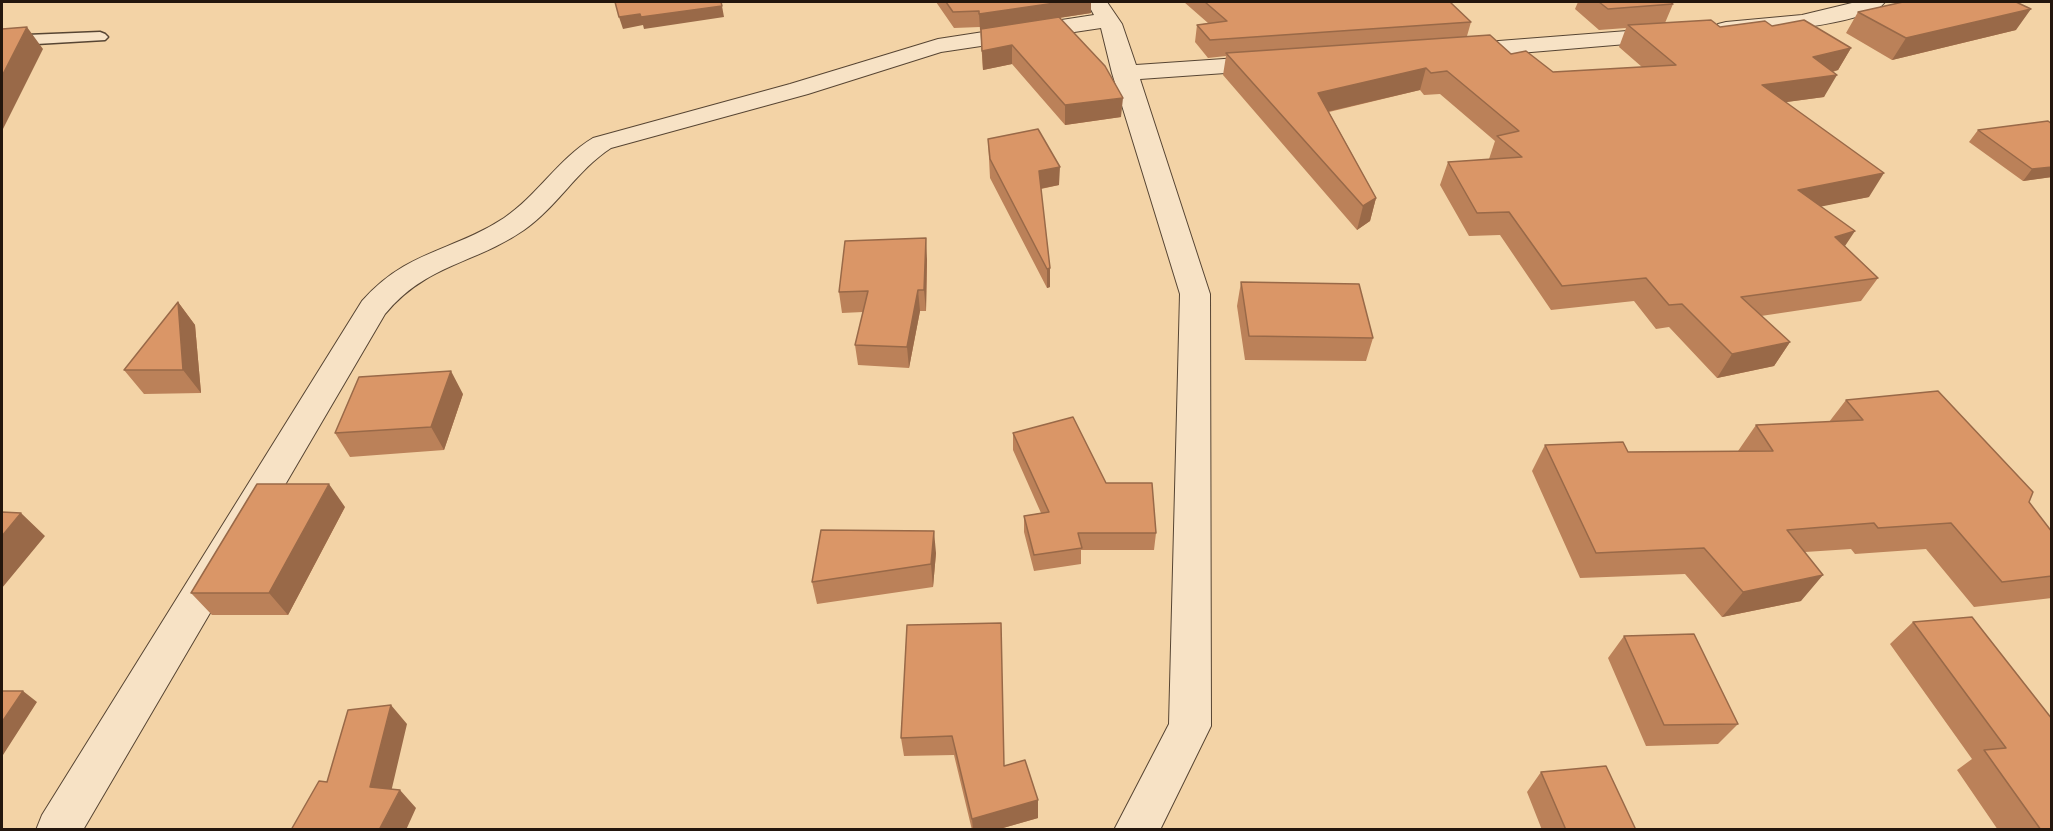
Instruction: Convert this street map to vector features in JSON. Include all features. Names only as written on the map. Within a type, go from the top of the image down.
[{"type":"street","points":[[1706,31],[1786,24],[1858,9],[1874,2]]},
{"type":"street","points":[[58,830],[373,308],[394,283],[409,272],[492,237],[515,223],[544,199],[566,171],[586,152],[602,143],[799,89],[938,46],[1102,11],[1195,294],[1190,726],[1136,830]]},
{"type":"street","points":[[1440,52],[1683,33]]},
{"type":"street","points":[[1124,73],[1288,62]]},
{"type":"lane","points":[[2,41],[100,37]]},
{"type":"building","points":[[615,2],[721,2],[722,6],[641,17],[640,14],[619,17]]},
{"type":"building","points":[[946,2],[1062,2],[979,14],[979,11],[953,12]]},
{"type":"building","points":[[1205,2],[1450,2],[1471,22],[1210,40],[1197,25],[1227,21]]},
{"type":"building","points":[[1599,2],[1670,2],[1673,4],[1608,9]]},
{"type":"building","points":[[1903,2],[2016,2],[2031,9],[1906,38],[1858,12]]},
{"type":"building","points":[[1059,17],[1105,66],[1123,98],[1065,105],[1012,45],[982,51],[981,29]]},
{"type":"building","points":[[1711,20],[1720,27],[1765,21],[1772,26],[1804,20],[1851,48],[1813,57],[1837,75],[1762,85],[1884,173],[1798,190],[1855,231],[1835,237],[1878,278],[1741,297],[1790,342],[1732,354],[1682,304],[1669,305],[1646,278],[1562,286],[1509,212],[1477,213],[1448,162],[1522,157],[1497,136],[1519,131],[1447,71],[1431,73],[1426,68],[1318,93],[1376,198],[1363,206],[1226,53],[1490,35],[1511,54],[1526,51],[1553,72],[1676,65],[1628,25]]},
{"type":"building","points":[[27,27],[2,76],[2,29]]},
{"type":"building","points":[[2048,121],[2052,124],[2052,167],[2032,169],[1978,130]]},
{"type":"building","points":[[1038,129],[1060,167],[1039,171],[1050,268],[1047,269],[990,159],[988,139]]},
{"type":"building","points":[[926,238],[924,290],[918,290],[907,347],[855,345],[868,291],[839,292],[845,241]]},
{"type":"building","points":[[1241,282],[1359,284],[1373,338],[1249,336]]},
{"type":"building","points":[[178,302],[183,370],[124,370]]},
{"type":"building","points":[[451,371],[431,427],[335,433],[359,377]]},
{"type":"building","points":[[1938,391],[2033,492],[2029,502],[2052,532],[2052,576],[2002,582],[1951,523],[1878,528],[1874,523],[1787,530],[1823,575],[1743,592],[1704,548],[1596,553],[1545,445],[1623,442],[1628,452],[1773,451],[1756,425],[1863,420],[1846,400]]},
{"type":"building","points":[[1073,417],[1106,483],[1152,483],[1156,533],[1078,533],[1082,548],[1034,555],[1024,516],[1049,512],[1013,433]]},
{"type":"building","points":[[257,484],[329,484],[269,593],[191,593]]},
{"type":"building","points":[[2,512],[21,513],[2,536]]},
{"type":"building","points":[[821,530],[934,531],[931,564],[812,582]]},
{"type":"building","points":[[1972,617],[2052,719],[2052,830],[2041,830],[1984,750],[2006,748],[1913,622]]},
{"type":"building","points":[[1001,623],[1004,766],[1025,760],[1038,800],[972,819],[952,736],[901,738],[907,625]]},
{"type":"building","points":[[1694,634],[1738,724],[1664,725],[1624,636]]},
{"type":"building","points":[[2,691],[23,691],[2,722]]},
{"type":"building","points":[[391,705],[370,787],[400,790],[379,830],[291,830],[319,781],[327,782],[348,710]]},
{"type":"building","points":[[1606,766],[1636,830],[1566,830],[1541,772]]}]
